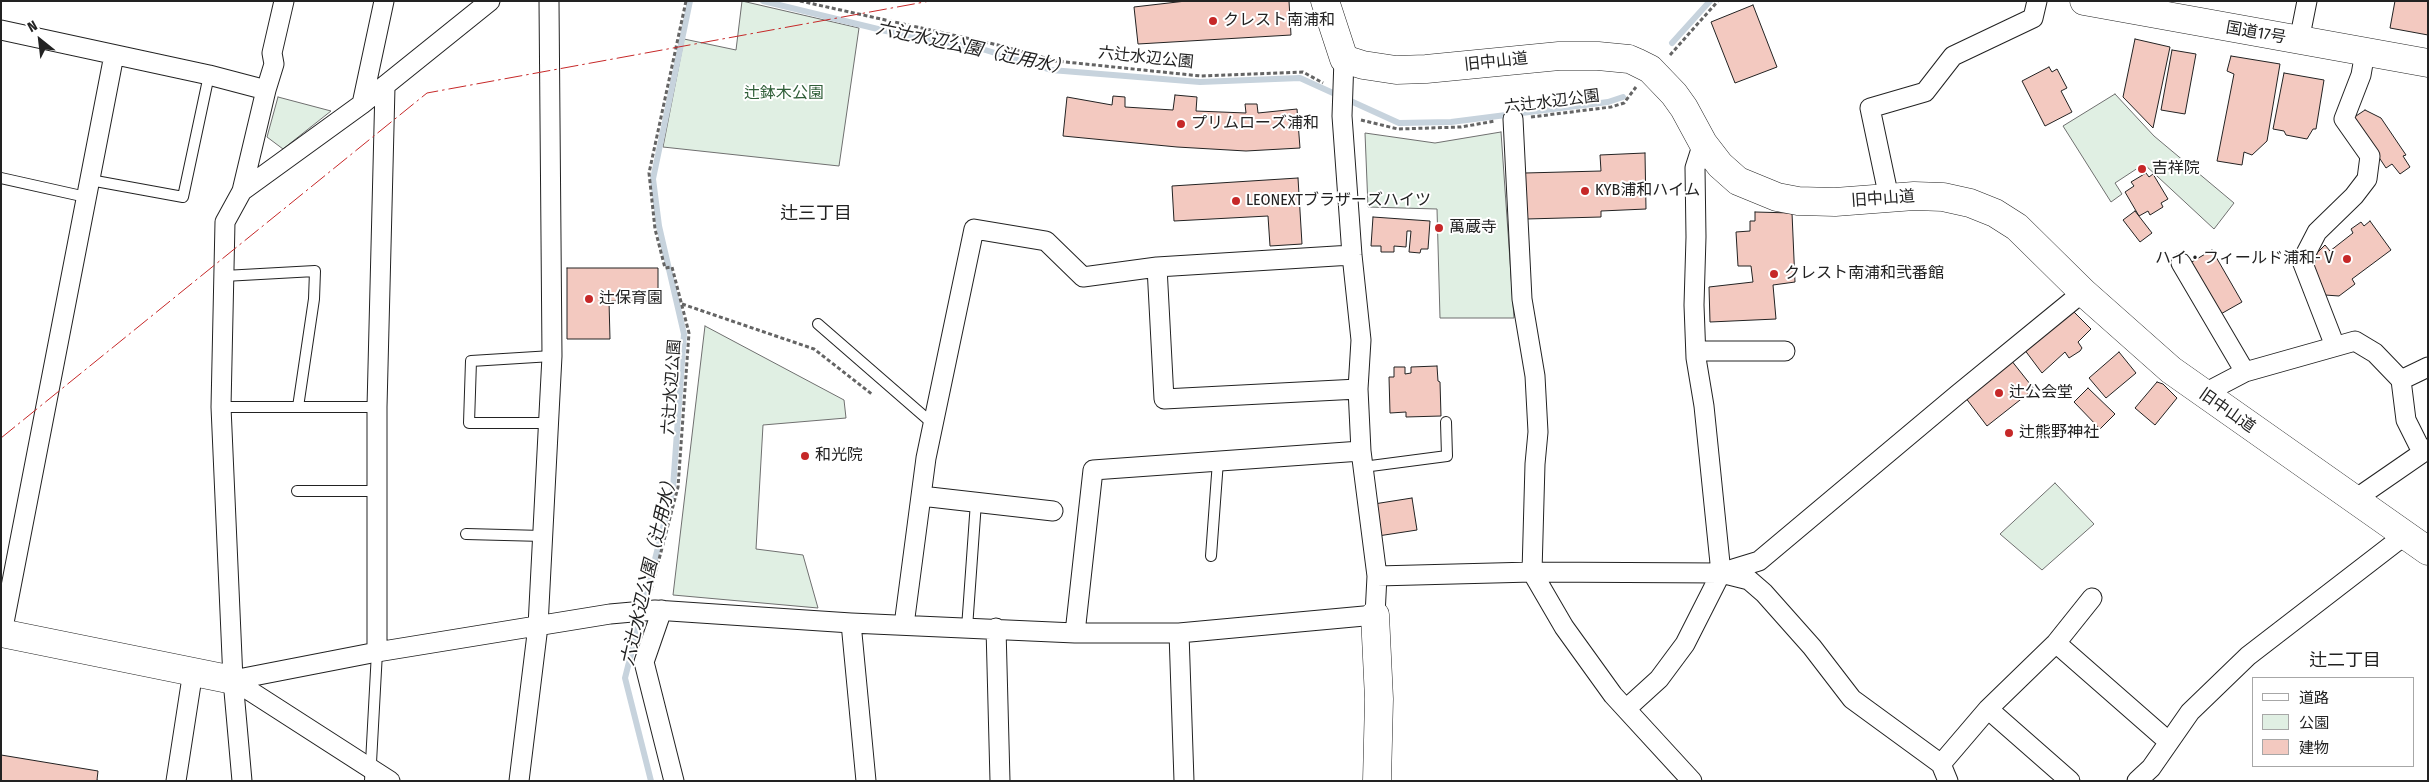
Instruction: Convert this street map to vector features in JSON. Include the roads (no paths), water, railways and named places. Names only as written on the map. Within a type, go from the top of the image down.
[{"type":"main road","points":[[1325,1],[1344,59]]},
{"type":"main road","name":"国道17号","points":[[2100,3],[2299,41],[2428,63]]},
{"type":"main road","name":"旧中山道","points":[[1344,59],[1396,70],[1559,56],[1598,56],[1629,59],[1650,69],[1684,108],[1703,143],[1720,165],[1738,181],[1777,197],[1798,201],[1835,202],[1943,197],[1970,203],[1995,213],[2017,227],[2082,292],[2136,341],[2203,394],[2428,551]]},
{"type":"main road","points":[[1375,615],[1379,698],[1378,781]]},
{"type":"main road","points":[[1,633],[233,680]]},
{"type":"street","points":[[242,781],[233,680],[221,407],[225,222],[242,191],[274,64],[272,53],[284,1]]},
{"type":"street","points":[[362,104],[384,1]]},
{"type":"street","points":[[242,191],[362,104],[490,1]]},
{"type":"street","points":[[520,781],[538,626],[552,356],[549,1]]},
{"type":"street","points":[[1889,198],[1870,108],[1925,92],[1953,56],[2033,18],[2037,1]]},
{"type":"street","points":[[2299,41],[2307,1]]},
{"type":"street","points":[[1,30],[210,75],[266,90]]},
{"type":"street","points":[[2335,346],[2302,260],[2317,232],[2354,196],[2367,179],[2370,156],[2344,119],[2361,75],[2365,52]]},
{"type":"street","points":[[1,633],[114,55]]},
{"type":"street","points":[[233,680],[377,652],[538,626],[654,610],[851,623],[996,628],[1074,633],[1179,633],[1375,615],[1377,576],[1362,459],[1358,389],[1361,340],[1352,255],[1342,116],[1344,59]]},
{"type":"street","points":[[377,652],[377,407],[384,87]]},
{"type":"street","points":[[1513,119],[1522,299],[1535,376],[1538,432],[1535,464],[1532,572],[1564,627],[1613,695],[1692,781]]},
{"type":"street","points":[[1626,709],[1659,679],[1686,644],[1721,573],[1696,351],[1694,305],[1695,168],[1703,143]]},
{"type":"street","points":[[904,625],[921,496],[933,424],[974,229],[1046,240],[1083,277],[1157,267],[1352,255]]},
{"type":"street","points":[[2181,263],[2245,372]]},
{"type":"street","points":[[1157,267],[1164,399],[1358,389]]},
{"type":"street","points":[[1721,573],[1759,562],[1957,394],[2082,292]]},
{"type":"street","points":[[2203,394],[2245,372],[2355,341],[2375,353],[2401,380],[2406,420],[2425,451],[2354,500]]},
{"type":"street","points":[[1696,351],[1785,351]]},
{"type":"street","points":[[2401,380],[2428,367]]},
{"type":"street","points":[[1074,633],[1093,470],[1218,461],[1362,459]]},
{"type":"street","points":[[921,496],[1053,511]]},
{"type":"street","points":[[2136,781],[2156,774],[2169,742],[2190,712],[2248,656],[2405,535]]},
{"type":"street","points":[[1377,576],[1532,572],[1721,573],[1749,580],[1764,593],[1812,647],[1852,699],[1944,772],[1988,709],[2056,643],[2092,598]]},
{"type":"street","points":[[654,610],[644,662],[674,781]]},
{"type":"street","points":[[851,623],[866,781]]},
{"type":"street","points":[[996,628],[1000,781]]},
{"type":"street","points":[[1179,633],[1184,781]]},
{"type":"street","points":[[2056,643],[2169,742]]},
{"type":"street","points":[[176,781],[193,671]]},
{"type":"street","points":[[233,680],[370,775],[390,781]]},
{"type":"street","points":[[1988,709],[2070,781]]},
{"type":"lane","points":[[1,178],[183,197],[210,75]]},
{"type":"lane","points":[[224,276],[315,271],[314,299],[298,407]]},
{"type":"lane","points":[[818,324],[933,424]]},
{"type":"lane","points":[[548,423],[469,423],[471,361],[552,356]]},
{"type":"lane","points":[[221,407],[377,407]]},
{"type":"lane","points":[[1362,459],[1446,456],[1446,422]]},
{"type":"lane","points":[[1211,556],[1218,461]]},
{"type":"lane","points":[[297,491],[377,491]]},
{"type":"lane","points":[[967,628],[976,502]]},
{"type":"lane","points":[[466,534],[542,536]]},
{"type":"lane","points":[[370,775],[377,652]]},
{"type":"waterway","name":"六辻水辺公園（辻用水）","points":[[651,781],[625,678],[673,488],[684,334],[659,226],[653,179],[690,1]]},
{"type":"waterway","name":"六辻水辺公園（辻用水）","points":[[763,1],[886,31],[982,49],[1051,70],[1200,82],[1300,78],[1399,123],[1451,122],[1608,102],[1623,97]]},
{"type":"waterway","name":"六辻水辺公園（辻用水）","points":[[1672,43],[1710,1]]},
{"type":"place","name":"クレスト南浦和","points":[[1213,21]]},
{"type":"place","name":"プリムローズ浦和","points":[[1181,124]]},
{"type":"place","name":"吉祥院","points":[[2142,169]]},
{"type":"place","name":"KYB浦和ハイム","points":[[1585,191]]},
{"type":"place","name":"LEONEXTブラザーズハイツ","points":[[1236,201]]},
{"type":"place","name":"萬蔵寺","points":[[1439,228]]},
{"type":"place","name":"ハイ・フィールド浦和-Ⅴ","points":[[2347,259]]},
{"type":"place","name":"クレスト南浦和弐番館","points":[[1774,274]]},
{"type":"place","name":"辻保育園","points":[[589,299]]},
{"type":"place","name":"辻公会堂","points":[[1999,393]]},
{"type":"place","name":"辻熊野神社","points":[[2009,433]]},
{"type":"place","name":"和光院","points":[[805,456]]},
{"type":"district","name":"辻三丁目","points":[[816,214]]},
{"type":"district","name":"辻二丁目","points":[[2345,661]]},
{"type":"park label","name":"辻鉢木公園","points":[[784,94]]}]
